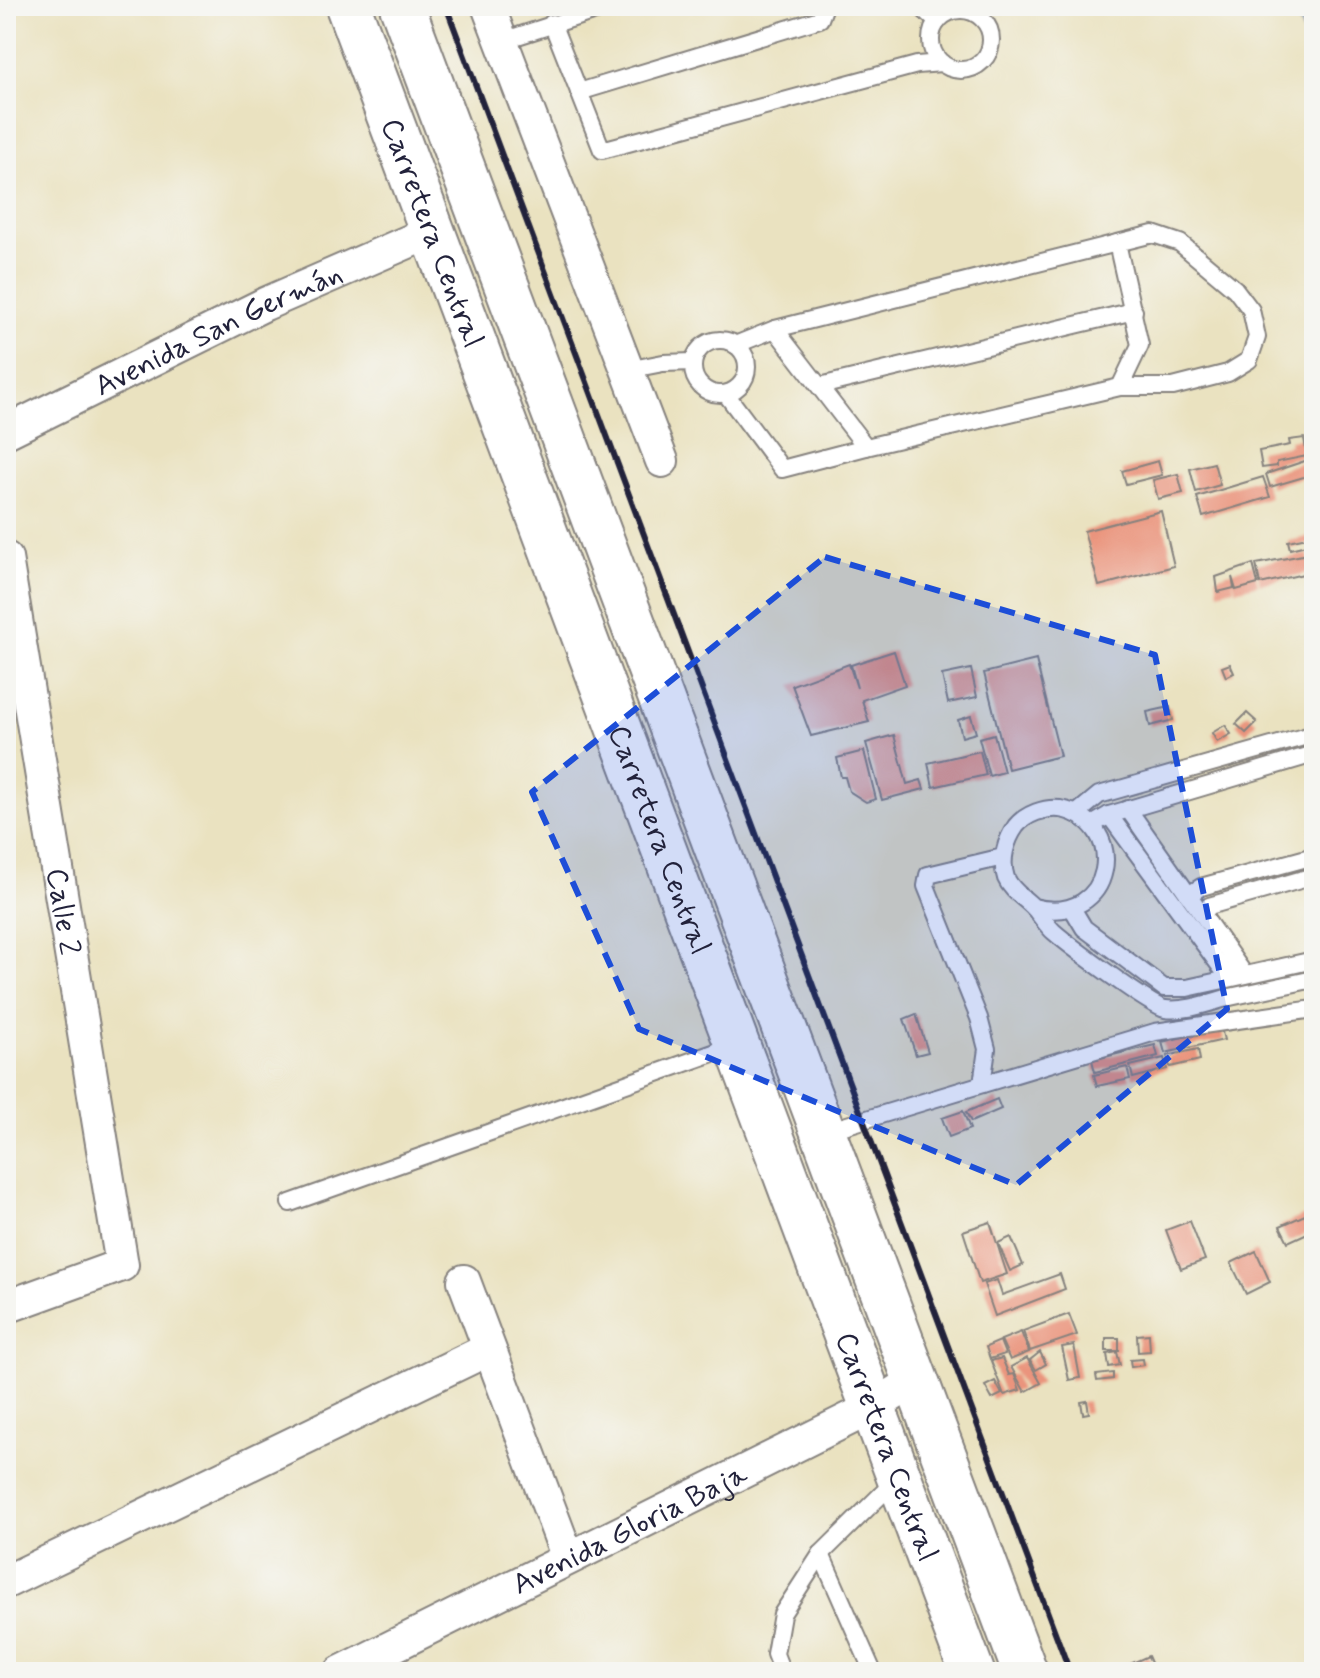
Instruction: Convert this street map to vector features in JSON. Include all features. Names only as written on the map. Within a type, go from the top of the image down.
[{"type":"highway","name":"Carretera Central","points":[[348,6],[972,1672]]},
{"type":"highway","name":"Carretera Central","points":[[402,6],[1025,1672]]},
{"type":"street","points":[[488,6],[662,461]]},
{"type":"street","name":"Avenida San Germán","points":[[6,432],[265,304],[433,231]]},
{"type":"street","name":"Calle 2","points":[[6,558],[18,712],[122,1265],[6,1307]]},
{"type":"street","points":[[464,1281],[568,1558]]},
{"type":"street","points":[[6,1582],[489,1349]]},
{"type":"street","name":"Avenida Gloria Baja","points":[[341,1672],[873,1407],[916,1380]]},
{"type":"lane","points":[[502,41],[611,6]]},
{"type":"lane","points":[[579,92],[820,19],[825,6]]},
{"type":"lane","points":[[920,6],[937,22]]},
{"type":"lane","points":[[954,11],[973,13],[988,29],[991,42],[987,55],[966,70],[953,69],[942,63],[933,53],[931,43],[937,22],[954,11]]},
{"type":"lane","points":[[552,23],[602,150],[917,65],[942,63]]},
{"type":"lane","points":[[726,394],[782,469],[1120,387],[1173,387],[1228,373],[1249,360],[1257,337],[1251,310],[1235,289],[1180,243],[1153,234],[775,329],[735,345]]},
{"type":"lane","points":[[1117,243],[1140,345],[1120,387]]},
{"type":"lane","points":[[820,386],[1134,311]]},
{"type":"lane","points":[[775,329],[866,447]]},
{"type":"lane","points":[[726,341],[735,345],[746,362],[746,372],[735,389],[715,395],[697,383],[693,362],[705,345],[726,341]]},
{"type":"lane","points":[[627,370],[663,363],[693,362]]},
{"type":"lane","points":[[1076,814],[1099,795],[1314,734]]},
{"type":"lane","points":[[1092,825],[1109,815],[1314,754]]},
{"type":"lane","points":[[1033,907],[1052,911],[1072,908],[1089,898],[1101,882],[1104,853],[1092,825],[1076,814],[1057,808],[1037,811],[1020,822],[1008,838],[1003,857],[1006,877],[1017,894],[1054,932],[1163,1009],[1186,1008],[1314,979]]},
{"type":"lane","points":[[1128,809],[1203,915],[1237,976]]},
{"type":"lane","points":[[1109,815],[1237,976]]},
{"type":"lane","points":[[1188,895],[1201,887],[1314,856]]},
{"type":"lane","points":[[982,1084],[987,1049],[979,1018],[926,886],[928,875],[1003,857]]},
{"type":"lane","points":[[1203,915],[1209,906],[1314,876]]},
{"type":"lane","points":[[1072,908],[1084,928],[1164,988],[1187,988],[1314,960]]},
{"type":"lane","points":[[823,1132],[1155,1032],[1314,1009]]},
{"type":"lane","points":[[290,1203],[737,1044]]},
{"type":"lane","points":[[782,1672],[775,1654],[782,1614],[821,1554],[899,1477]]},
{"type":"lane","points":[[821,1554],[873,1672]]},
{"type":"highlighted area","points":[[825,557],[1155,655],[1227,1009],[1016,1185],[639,1029],[532,792]]},
{"type":"water","points":[[1293,6],[1314,6],[1314,59]]},
{"type":"building","points":[[1304,438],[1307,456],[1262,468],[1259,451],[1290,445],[1289,440]]},
{"type":"building","points":[[1314,458],[1314,474],[1270,487],[1266,474]]},
{"type":"building","points":[[1158,461],[1162,475],[1126,484],[1122,471]]},
{"type":"building","points":[[1214,463],[1220,485],[1196,492],[1190,469]]},
{"type":"building","points":[[1178,474],[1183,493],[1158,499],[1153,480]]},
{"type":"building","points":[[1263,477],[1270,497],[1203,517],[1197,497]]},
{"type":"building","points":[[1161,511],[1174,566],[1099,586],[1084,531]]},
{"type":"building","points":[[1312,536],[1314,543],[1290,549],[1288,541]]},
{"type":"building","points":[[1308,554],[1312,572],[1260,584],[1256,564]]},
{"type":"building","points":[[1253,564],[1258,584],[1236,590],[1232,577],[1234,588],[1218,592],[1216,577]]},
{"type":"building","points":[[894,651],[905,685],[862,700],[869,722],[811,736],[792,685],[849,664],[857,688],[851,665]]},
{"type":"building","points":[[1036,660],[1060,756],[1008,769],[984,673]]},
{"type":"building","points":[[1230,664],[1234,673],[1226,677],[1222,667]]},
{"type":"building","points":[[971,669],[977,697],[948,703],[942,675]]},
{"type":"building","points":[[1170,707],[1173,720],[1150,726],[1147,712]]},
{"type":"building","points":[[1247,713],[1257,722],[1246,733],[1236,724]]},
{"type":"building","points":[[971,716],[976,733],[962,737],[958,720]]},
{"type":"building","points":[[1225,725],[1231,734],[1217,742],[1212,733]]},
{"type":"building","points":[[994,734],[1004,772],[989,776],[979,738]]},
{"type":"building","points":[[894,735],[907,784],[921,780],[924,789],[882,800],[866,743]]},
{"type":"building","points":[[864,751],[876,799],[866,802],[849,791],[845,777],[841,777],[837,758]]},
{"type":"building","points":[[980,751],[986,775],[933,787],[928,763]]},
{"type":"building","points":[[916,1014],[928,1052],[916,1055],[904,1019]]},
{"type":"building","points":[[1221,1028],[1224,1040],[1165,1053],[1162,1042]]},
{"type":"building","points":[[1155,1045],[1158,1056],[1095,1072],[1092,1060]]},
{"type":"building","points":[[1198,1049],[1200,1060],[1170,1067],[1167,1056]]},
{"type":"building","points":[[1164,1058],[1167,1069],[1133,1078],[1130,1066]]},
{"type":"building","points":[[1127,1067],[1130,1079],[1097,1086],[1094,1075]]},
{"type":"building","points":[[997,1099],[1001,1109],[971,1122],[966,1112]]},
{"type":"building","points":[[963,1111],[970,1129],[949,1137],[942,1118]]},
{"type":"building","points":[[1314,1211],[1314,1230],[1288,1242],[1280,1226]]},
{"type":"building","points":[[1190,1221],[1205,1260],[1181,1269],[1166,1230]]},
{"type":"building","points":[[990,1222],[1007,1274],[980,1283],[963,1231]]},
{"type":"building","points":[[1011,1237],[1023,1265],[1010,1271],[998,1243]]},
{"type":"building","points":[[1256,1251],[1270,1282],[1246,1294],[1231,1263]]},
{"type":"building","points":[[1060,1274],[1065,1289],[995,1316],[984,1284],[997,1280],[1002,1295]]},
{"type":"building","points":[[1069,1314],[1077,1335],[1030,1351],[1023,1331]]},
{"type":"building","points":[[1021,1332],[1029,1352],[1010,1360],[1001,1340]]},
{"type":"building","points":[[1149,1334],[1150,1351],[1138,1352],[1137,1335]]},
{"type":"building","points":[[1106,1338],[1119,1338],[1119,1351],[1106,1351]]},
{"type":"building","points":[[1000,1341],[1005,1354],[990,1359],[986,1347]]},
{"type":"building","points":[[1074,1345],[1080,1378],[1069,1380],[1062,1347]]},
{"type":"building","points":[[1040,1352],[1046,1364],[1036,1370],[1030,1360]]},
{"type":"building","points":[[1117,1352],[1120,1365],[1109,1367],[1107,1354]]},
{"type":"building","points":[[1002,1358],[1009,1375],[1014,1374],[1020,1390],[1004,1395],[991,1361]]},
{"type":"building","points":[[1027,1358],[1041,1383],[1025,1392],[1011,1367]]},
{"type":"building","points":[[1143,1359],[1144,1365],[1131,1367],[1130,1360]]},
{"type":"building","points":[[1113,1373],[1113,1379],[1097,1381],[1096,1375]]},
{"type":"building","points":[[995,1381],[1002,1394],[992,1399],[985,1386]]},
{"type":"building","points":[[1087,1401],[1089,1413],[1083,1414],[1081,1402]]},
{"type":"building","points":[[1148,1656],[1155,1672],[1112,1672]]},
{"type":"railway","points":[[446,6],[1070,1672]]}]
